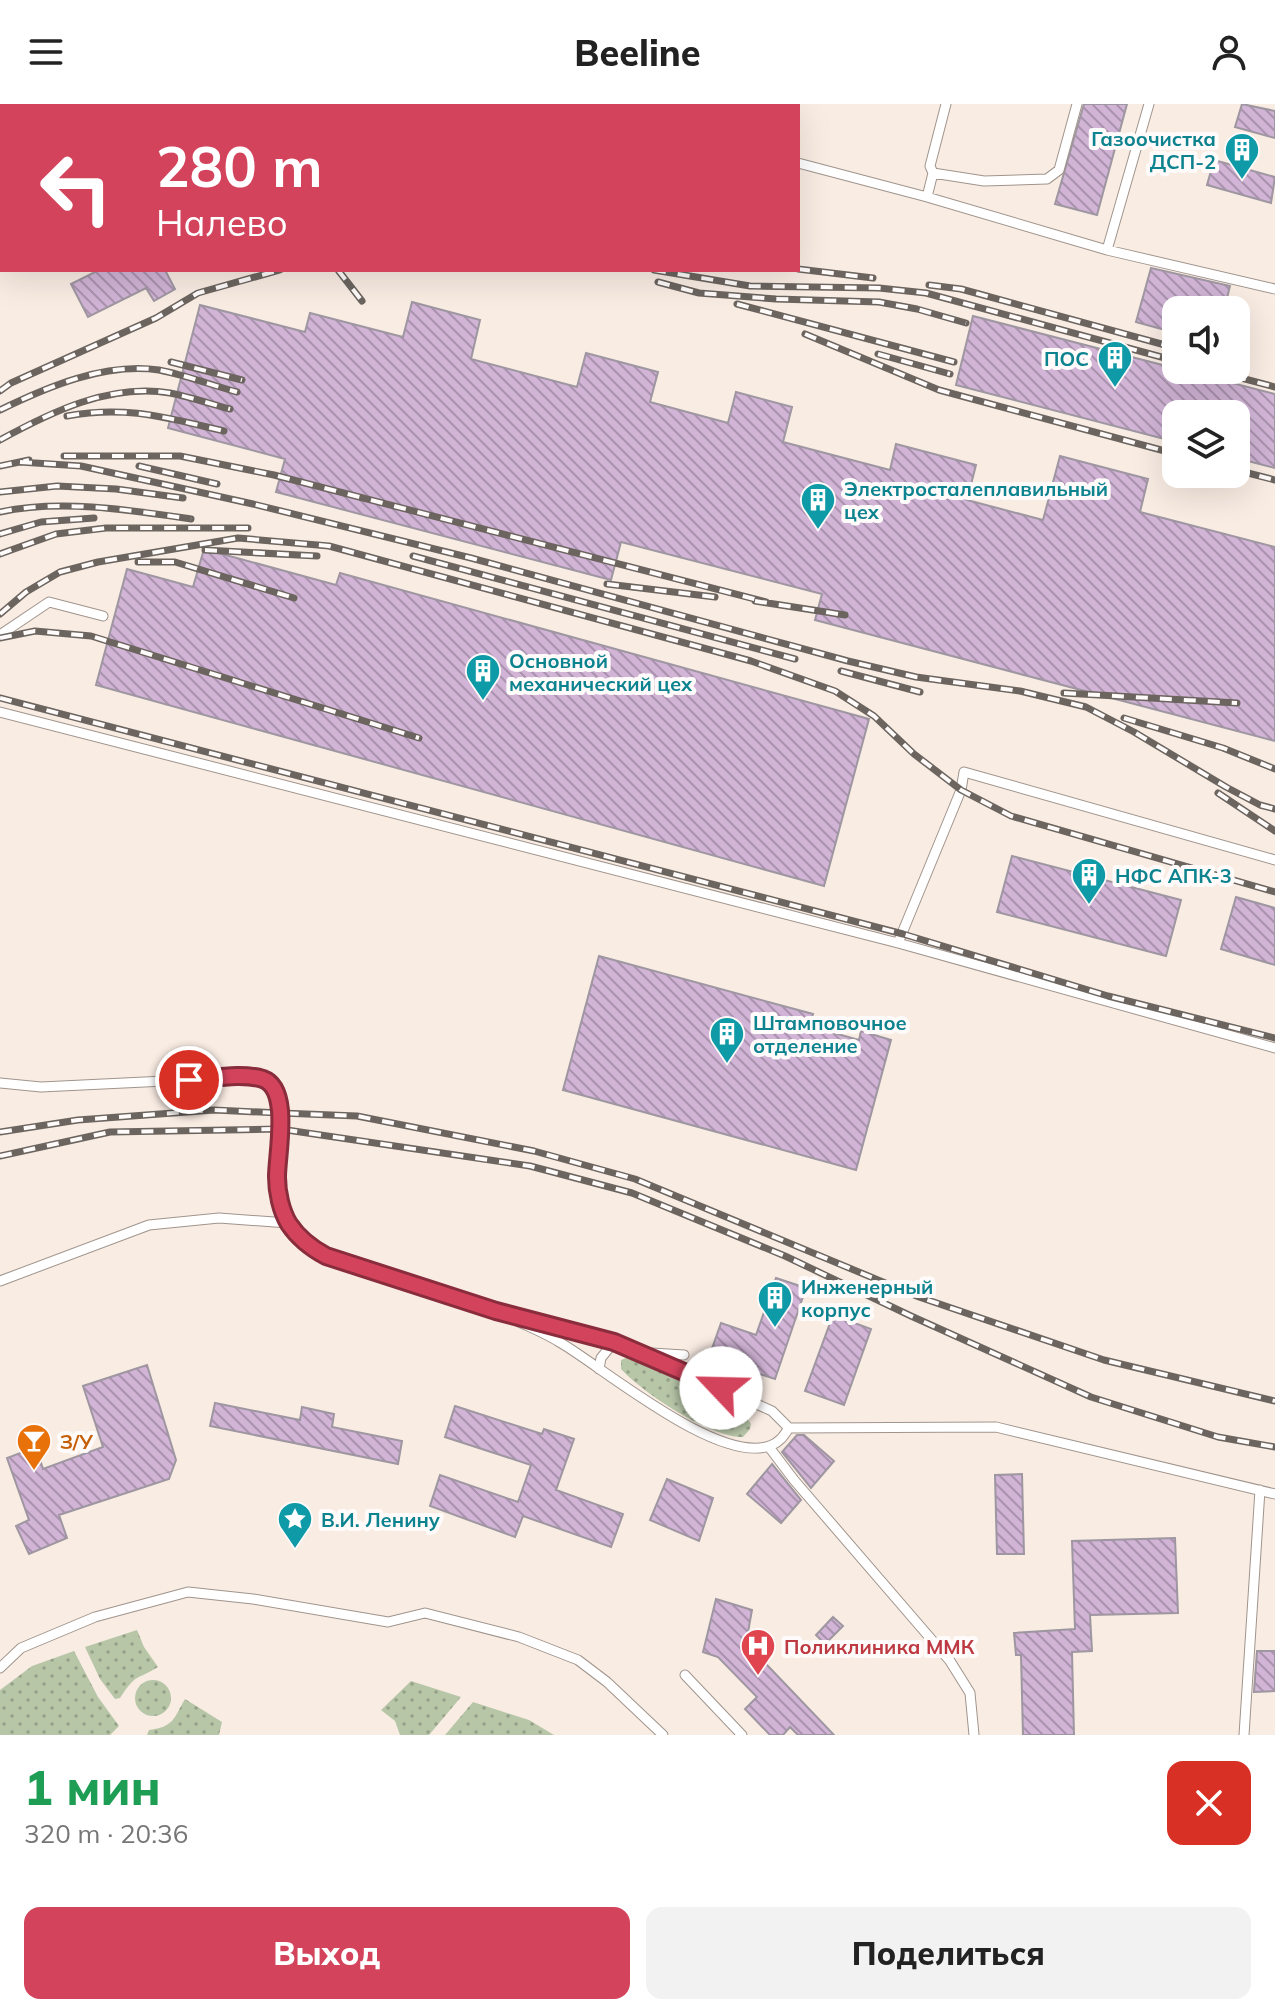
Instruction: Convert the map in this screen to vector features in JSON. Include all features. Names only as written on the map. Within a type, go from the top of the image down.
[{"type":"lane","points":[[927,197],[933,173],[930,166],[946,104]]},
{"type":"lane","points":[[933,173],[984,181],[1047,179],[1059,170],[1077,104]]},
{"type":"lane","points":[[1107,250],[1149,104]]},
{"type":"lane","points":[[800,164],[1107,250],[1275,289]]},
{"type":"lane","points":[[0,635],[49,602],[103,616]]},
{"type":"lane","points":[[0,712],[898,943],[1275,1048]]},
{"type":"lane","points":[[898,943],[961,790],[964,772],[1275,860]]},
{"type":"lane","points":[[0,1083],[41,1087],[248,1077],[265,1080],[275,1087],[281,1113],[277,1180],[280,1200],[288,1223],[307,1245],[326,1256],[496,1311],[644,1353],[772,1411],[789,1428],[996,1427],[1275,1494]]},
{"type":"lane","points":[[0,1281],[149,1225],[219,1218],[288,1223]]},
{"type":"lane","points":[[496,1311],[560,1342],[638,1397],[698,1432],[739,1446],[769,1447],[781,1440],[789,1428]]},
{"type":"lane","points":[[599,1369],[601,1358],[614,1342]]},
{"type":"lane","points":[[644,1353],[684,1355]]},
{"type":"lane","points":[[769,1447],[950,1661],[970,1693],[974,1735]]},
{"type":"lane","points":[[1244,1735],[1260,1490]]},
{"type":"lane","points":[[0,1668],[21,1648],[95,1617],[188,1592],[253,1599],[388,1622],[425,1613],[519,1637],[578,1660],[607,1682],[663,1735]]},
{"type":"lane","points":[[685,1675],[742,1735]]},
{"type":"green space","points":[[626,1358],[675,1373],[713,1392],[743,1414],[751,1424],[750,1429],[743,1437],[729,1435],[678,1412],[621,1369],[621,1360]]},
{"type":"green space","points":[[137,1630],[158,1667],[134,1680],[120,1698],[115,1699],[100,1679],[85,1647]]},
{"type":"green space","points":[[74,1651],[98,1697],[119,1726],[110,1735],[0,1735],[0,1690],[32,1666]]},
{"type":"green space","points":[[153,1680],[166,1685],[171,1698],[166,1711],[153,1716],[140,1711],[135,1698],[140,1685]]},
{"type":"green space","points":[[411,1681],[461,1697],[429,1735],[400,1735],[395,1721],[381,1710]]},
{"type":"green space","points":[[185,1699],[222,1722],[219,1735],[147,1735],[149,1730],[169,1724]]},
{"type":"green space","points":[[473,1702],[529,1720],[554,1735],[445,1735]]},
{"type":"building","points":[[1084,104],[1127,104],[1097,215],[1055,204]]},
{"type":"building","points":[[1242,104],[1275,111],[1275,138],[1235,127]]},
{"type":"building","name":"Газоочистка ДСП-2","points":[[1214,160],[1275,177],[1271,203],[1207,185]]},
{"type":"building","points":[[1151,268],[1230,286],[1228,296],[1162,296],[1162,329],[1136,322]]},
{"type":"building","points":[[95,272],[166,272],[175,289],[154,301],[146,288],[88,317],[71,284]]},
{"type":"building","name":"Электросталеплавильный цех","points":[[412,302],[480,320],[471,359],[577,387],[586,353],[658,372],[650,402],[728,423],[736,392],[792,407],[783,442],[890,470],[896,444],[976,465],[967,500],[1043,520],[1060,456],[1148,479],[1140,512],[1275,547],[1275,741],[815,620],[822,594],[621,542],[611,580],[276,492],[285,459],[168,428],[200,305],[305,332],[310,313],[403,337]]},
{"type":"building","name":"ПОС","points":[[973,316],[1162,365],[1162,384],[1236,384],[1275,394],[1275,468],[1250,462],[1250,400],[1162,400],[1162,438],[956,385]]},
{"type":"building","name":"Основной механический цех","points":[[204,549],[336,585],[340,573],[869,719],[824,886],[96,685],[127,569],[193,587]]},
{"type":"building","name":"НФС АПК-3","points":[[1012,856],[1181,900],[1166,956],[997,912]]},
{"type":"building","points":[[1236,897],[1275,908],[1275,965],[1221,949]]},
{"type":"building","name":"Штамповочное отделение","points":[[599,956],[813,1014],[809,1026],[859,1040],[861,1031],[891,1040],[856,1170],[563,1090]]},
{"type":"building","name":"Инженерный корпус","points":[[776,1278],[806,1288],[775,1379],[709,1357],[721,1323],[756,1335]]},
{"type":"building","points":[[833,1315],[871,1329],[844,1405],[805,1391]]},
{"type":"building","points":[[147,1365],[176,1460],[169,1479],[59,1515],[67,1538],[29,1554],[16,1526],[29,1520],[7,1458],[36,1447],[43,1469],[103,1447],[83,1386]]},
{"type":"building","points":[[215,1403],[300,1420],[302,1407],[334,1414],[332,1427],[402,1441],[398,1464],[210,1426]]},
{"type":"building","points":[[455,1406],[542,1434],[544,1429],[574,1439],[556,1490],[623,1514],[611,1547],[523,1516],[515,1537],[430,1506],[440,1475],[518,1502],[531,1465],[445,1437]]},
{"type":"building","points":[[797,1435],[804,1435],[834,1461],[811,1488],[782,1452]]},
{"type":"building","points":[[772,1464],[801,1500],[781,1523],[747,1494]]},
{"type":"building","points":[[1022,1474],[1024,1554],[997,1554],[995,1475]]},
{"type":"building","points":[[667,1479],[713,1498],[699,1541],[650,1520]]},
{"type":"building","points":[[1175,1538],[1178,1613],[1090,1615],[1092,1651],[1072,1652],[1074,1735],[1023,1735],[1021,1655],[1016,1655],[1014,1633],[1075,1629],[1072,1541]]},
{"type":"building","name":"Поликлиника ММК","points":[[716,1599],[752,1610],[746,1643],[834,1735],[798,1735],[790,1727],[783,1735],[770,1735],[745,1709],[757,1697],[718,1657],[703,1652]]},
{"type":"building","points":[[833,1617],[843,1626],[825,1644],[816,1635]]},
{"type":"building","points":[[1257,1651],[1275,1651],[1275,1691],[1254,1692]]},
{"type":"railway","points":[[800,269],[873,278]]},
{"type":"railway","points":[[0,391],[11,383],[156,318],[198,293],[273,272]]},
{"type":"railway","points":[[340,272],[362,301]]},
{"type":"railway","points":[[666,272],[750,286],[879,288],[926,293],[1162,357]]},
{"type":"railway","points":[[658,282],[699,293],[879,302],[966,323]]},
{"type":"railway","points":[[929,285],[961,289],[1162,344]]},
{"type":"railway","points":[[737,304],[954,362]]},
{"type":"railway","points":[[805,334],[939,390],[1162,450]]},
{"type":"railway","points":[[878,354],[950,374]]},
{"type":"railway","points":[[171,362],[242,380]]},
{"type":"railway","points":[[0,410],[77,378],[139,368],[159,370],[237,392]]},
{"type":"railway","points":[[1250,380],[1275,387]]},
{"type":"railway","points":[[0,440],[60,410],[125,392],[170,393],[230,409]]},
{"type":"railway","points":[[67,416],[128,412],[224,431]]},
{"type":"railway","points":[[64,456],[180,456],[274,475],[766,602]]},
{"type":"railway","points":[[0,466],[29,460]]},
{"type":"railway","points":[[20,462],[81,466],[253,504],[471,558],[848,661],[916,677],[1020,691],[1086,707],[1226,787],[1260,805],[1275,809]]},
{"type":"railway","points":[[139,466],[217,484]]},
{"type":"railway","points":[[1250,474],[1275,480]]},
{"type":"railway","points":[[0,492],[57,486],[116,489],[183,498]]},
{"type":"railway","points":[[0,512],[71,506],[191,519]]},
{"type":"railway","points":[[0,534],[41,522],[94,518]]},
{"type":"railway","points":[[0,554],[56,534],[106,528],[248,528]]},
{"type":"railway","points":[[0,614],[26,592],[60,572],[98,562],[238,538],[329,546],[751,661],[835,691],[874,716],[914,754],[961,790],[1011,816],[1275,892]]},
{"type":"railway","points":[[205,550],[317,556]]},
{"type":"railway","points":[[413,556],[795,659]]},
{"type":"railway","points":[[138,562],[175,562],[294,598]]},
{"type":"railway","points":[[607,584],[715,597]]},
{"type":"railway","points":[[755,601],[845,615]]},
{"type":"railway","points":[[0,638],[35,631],[91,636],[419,738]]},
{"type":"railway","points":[[841,671],[920,692]]},
{"type":"railway","points":[[1064,693],[1237,703]]},
{"type":"railway","points":[[0,698],[903,934],[1108,996],[1275,1038]]},
{"type":"railway","points":[[1124,718],[1223,748],[1275,769]]},
{"type":"railway","points":[[1218,793],[1275,831]]},
{"type":"railway","points":[[0,1132],[78,1120],[214,1110],[357,1116],[534,1151],[635,1179],[919,1297],[1104,1360],[1275,1401]]},
{"type":"railway","points":[[0,1156],[110,1132],[280,1129],[530,1166],[632,1193],[785,1256],[1091,1397],[1218,1437],[1275,1447]]},
{"type":"place","name":"Газоочистка ДСП-2","points":[[1242,181]]},
{"type":"place","name":"ПОС","points":[[1115,389]]},
{"type":"place","name":"Электросталеплавильный цех","points":[[818,531]]},
{"type":"place","name":"Основной механический цех","points":[[483,702]]},
{"type":"place","name":"НФС АПК-3","points":[[1089,906]]},
{"type":"place","name":"Штамповочное отделение","points":[[727,1065]]},
{"type":"place","name":"Инженерный корпус","points":[[775,1329]]},
{"type":"place","name":"З/У","points":[[34,1472]]},
{"type":"place","name":"В.И. Ленину","points":[[295,1550]]},
{"type":"place","name":"Поликлиника ММК","points":[[758,1677]]},
{"type":"route","points":[[189,1080],[248,1077],[265,1080],[275,1087],[281,1113],[277,1180],[280,1200],[288,1223],[307,1245],[326,1256],[496,1311],[614,1342],[721,1388]]}]
